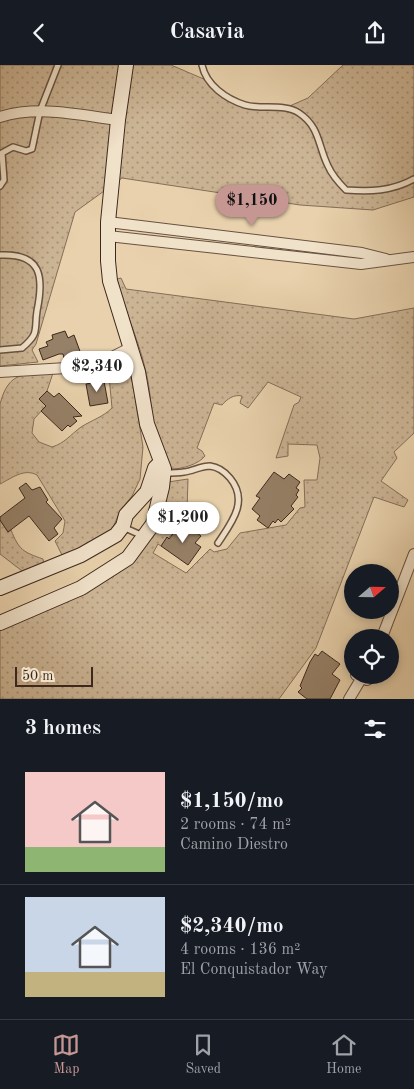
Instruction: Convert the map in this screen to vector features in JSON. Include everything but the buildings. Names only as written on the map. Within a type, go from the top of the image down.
[{"type":"street","points":[[0,588],[81,555],[116,535],[123,527],[126,515],[148,505],[162,468],[147,424],[138,372],[110,281],[108,229],[118,120],[126,65]]},
{"type":"street","points":[[0,117],[15,113],[40,111],[118,120]]},
{"type":"street","points":[[108,229],[362,253],[391,260],[414,257]]},
{"type":"street","points":[[0,372],[83,367],[104,361],[130,348]]},
{"type":"street","points":[[0,623],[90,583],[128,558],[153,524],[147,492],[155,468],[162,468]]},
{"type":"street","points":[[385,629],[414,554]]},
{"type":"street","points":[[349,699],[355,684]]},
{"type":"lane","points":[[0,185],[4,179],[2,153],[13,147],[26,151],[32,149],[40,111],[58,65]]},
{"type":"lane","points":[[202,65],[212,86],[246,105],[291,109],[299,113],[314,129],[320,139],[327,165],[336,180],[346,190],[367,192],[389,189],[414,179]]},
{"type":"lane","points":[[0,255],[14,254],[28,259],[37,268],[42,281],[37,329],[34,334],[22,348],[0,350]]},
{"type":"lane","points":[[162,468],[184,473],[213,466],[224,472],[231,480],[236,489],[239,507],[218,543]]},
{"type":"lane","points":[[123,527],[145,537]]},
{"type":"shaded area","points":[[0,65],[171,65],[206,80],[245,108],[285,108],[308,98],[343,65],[414,65],[414,197],[373,210],[300,205],[122,178],[75,212],[36,344],[32,350],[38,362],[0,366]]},
{"type":"shaded area","points":[[121,278],[126,289],[354,319],[414,308],[414,433],[394,452],[397,458],[381,481],[408,500],[404,507],[374,497],[348,564],[344,564],[344,575],[316,648],[279,699],[0,699],[0,627],[133,557],[168,482],[188,479],[187,511],[178,519],[184,524],[178,532],[175,531],[161,546],[158,544],[153,553],[186,573],[210,549],[214,552],[227,549],[240,533],[286,525],[300,508],[305,507],[304,480],[317,480],[320,458],[317,445],[288,444],[288,456],[276,458],[294,405],[299,402],[301,397],[268,382],[248,408],[240,403],[242,396],[231,397],[222,405],[214,403],[197,448],[205,456],[190,465],[172,469],[159,447],[141,352],[117,279]]},
{"type":"shaded area","points":[[121,358],[126,358],[133,385],[143,447],[140,479],[132,496],[120,511],[112,530],[64,559],[55,541],[63,533],[65,521],[37,475],[23,473],[0,484],[0,404],[8,385],[13,380],[26,375],[53,373],[47,391],[39,399],[46,406],[34,419],[32,433],[39,442],[52,447],[64,441],[81,427],[112,408],[108,365]]},
{"type":"shaded area","points":[[0,520],[8,532],[11,530],[19,546],[43,559],[44,565],[26,574],[0,554]]}]
